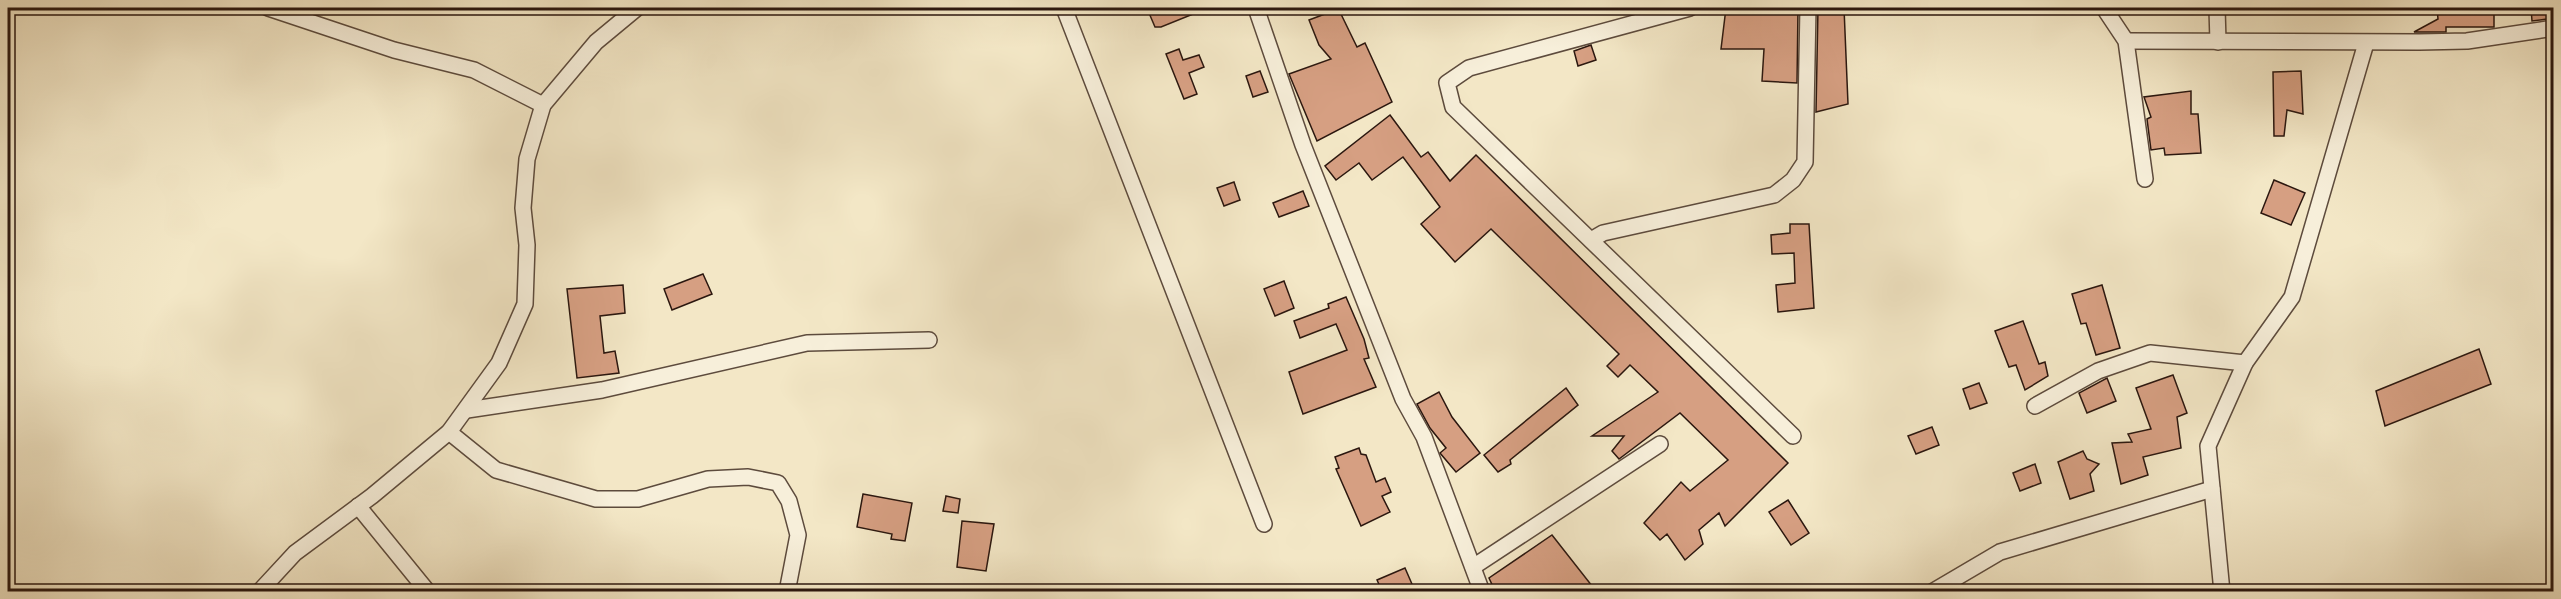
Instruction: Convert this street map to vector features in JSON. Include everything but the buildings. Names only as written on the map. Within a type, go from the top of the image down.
[{"type":"street","points":[[268,8],[394,50],[474,70],[543,105]]},
{"type":"street","points":[[259,591],[295,553],[358,506],[449,432],[499,363],[525,304],[528,245],[523,208],[526,169],[543,105],[596,42],[637,8]]},
{"type":"street","points":[[1064,8],[1264,524]]},
{"type":"street","points":[[1256,8],[1303,145],[1403,399],[1424,437],[1482,591]]},
{"type":"street","points":[[1690,8],[1469,68],[1447,83],[1453,107],[1793,436]]},
{"type":"street","points":[[1591,240],[1603,233],[1774,195],[1794,180],[1805,162],[1808,8]]},
{"type":"street","points":[[2104,8],[2126,41],[2145,179]]},
{"type":"street","points":[[2217,8],[2218,42]]},
{"type":"street","points":[[2126,41],[2366,43],[2467,41],[2553,28]]},
{"type":"street","points":[[2222,591],[2208,446],[2245,363],[2292,297],[2366,43]]},
{"type":"street","points":[[466,410],[602,390],[807,343],[929,340]]},
{"type":"street","points":[[2035,406],[2098,371],[2150,353],[2245,363]]},
{"type":"street","points":[[449,432],[496,470],[596,499],[638,499],[708,479],[748,477],[778,483],[789,501],[798,535],[787,591]]},
{"type":"street","points":[[1473,567],[1660,444]]},
{"type":"street","points":[[1932,591],[2000,552],[2212,489]]},
{"type":"street","points":[[358,506],[428,591]]}]
